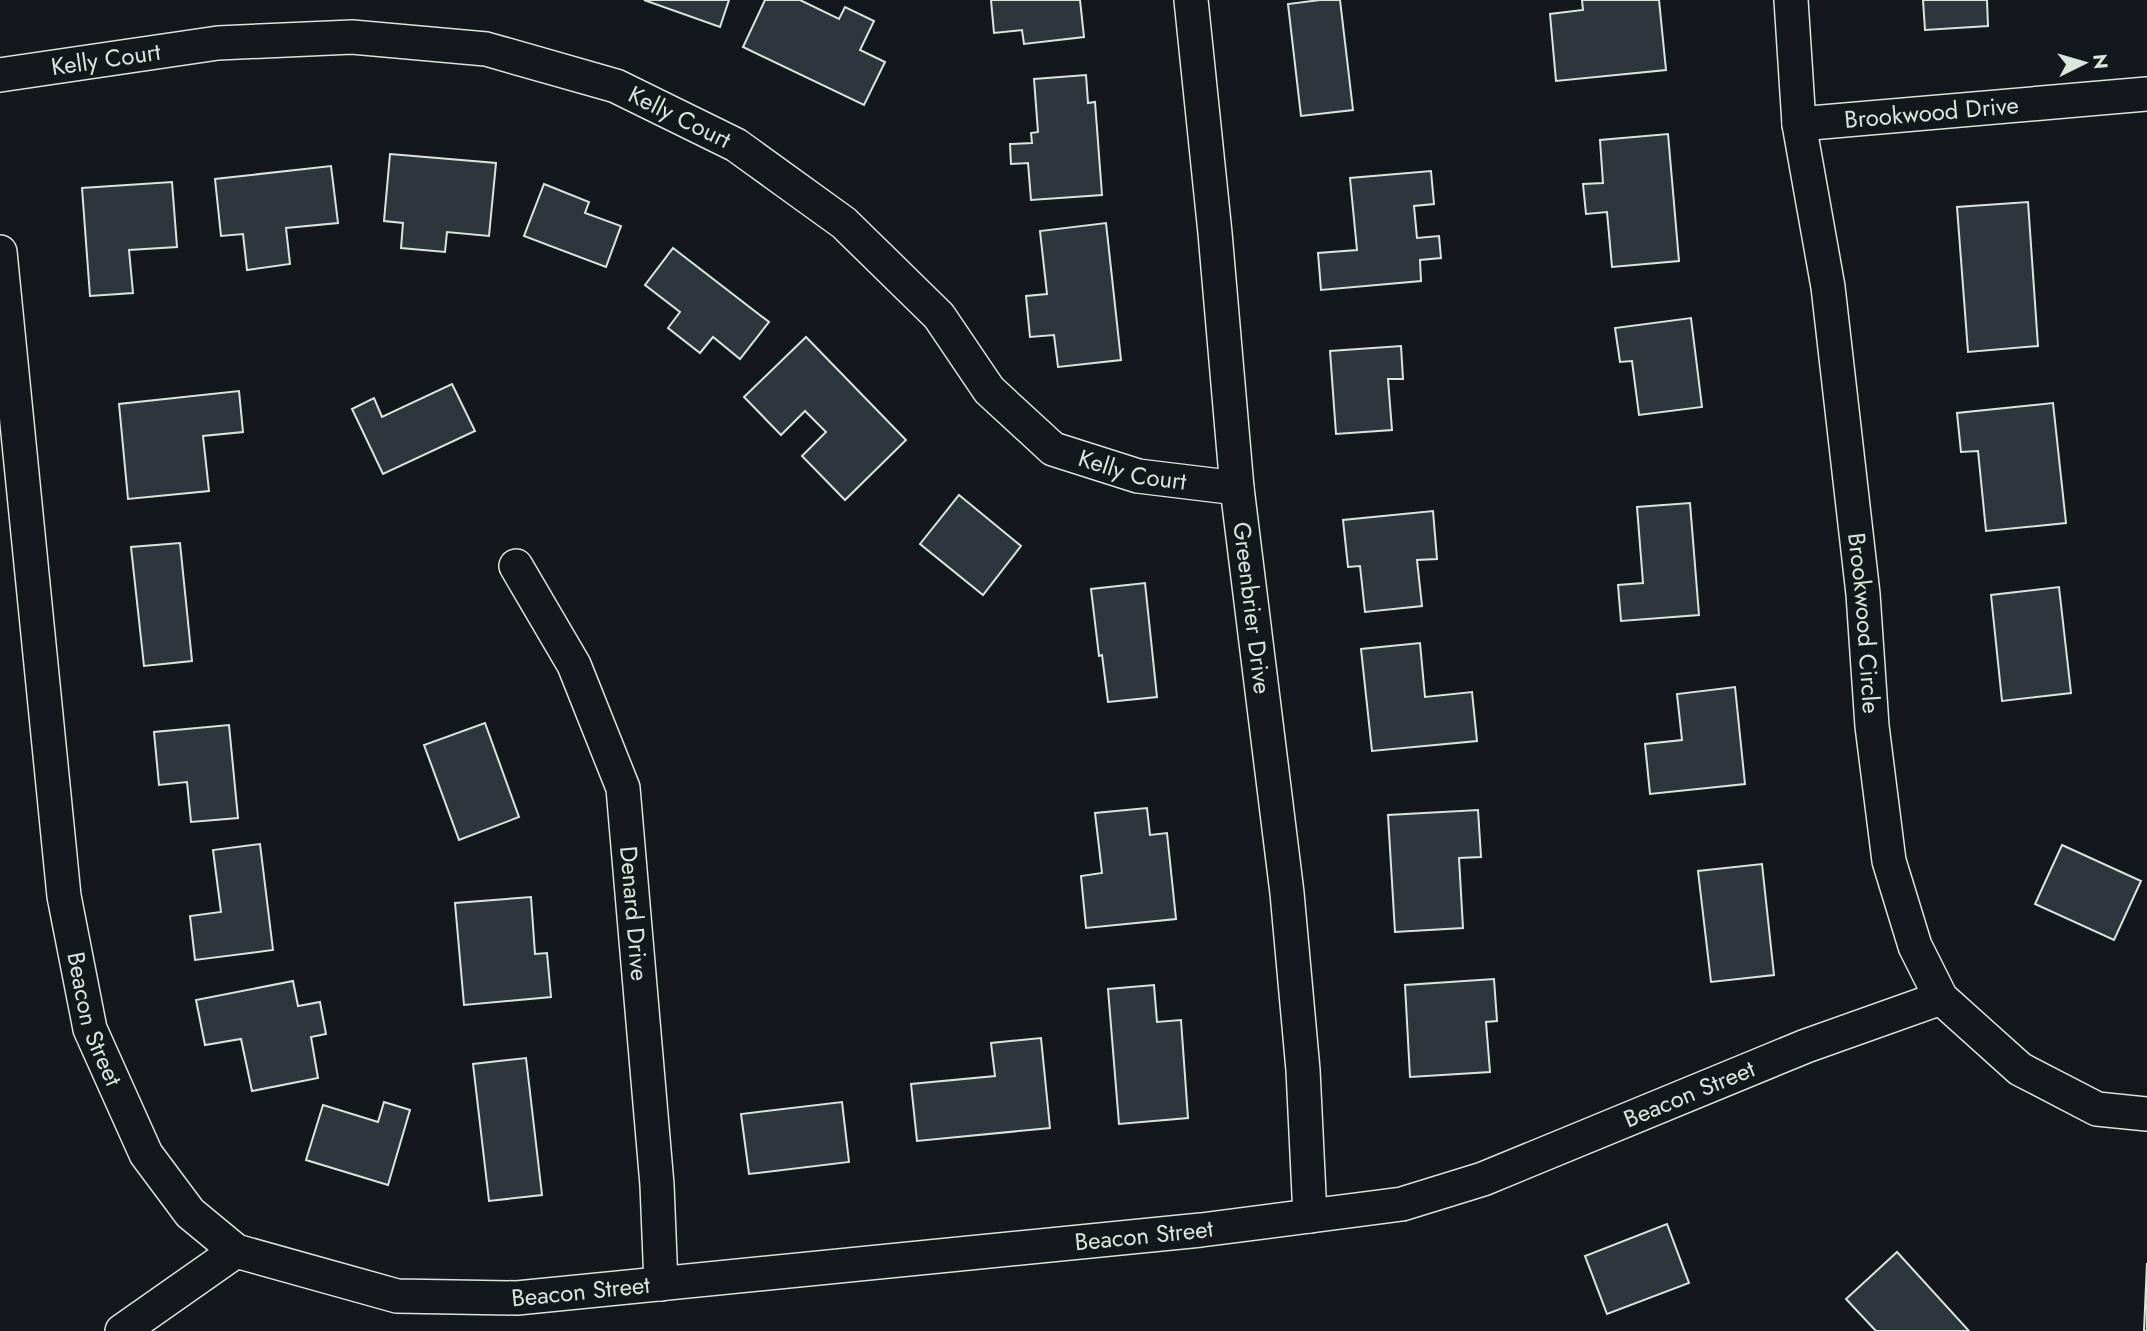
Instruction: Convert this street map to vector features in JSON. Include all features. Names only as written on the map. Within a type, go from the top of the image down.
[{"type":"street","name":"Greenbrier Drive","points":[[1191,0],[1237,488],[1287,893],[1303,1070],[1310,1216]]},
{"type":"street","name":"Brookwood Circle","points":[[1791,0],[1799,124],[1828,287],[1863,594],[1872,726],[1889,861],[1915,946],[1941,998],[2020,1069],[2097,1110],[2147,1114]]},
{"type":"street","name":"Kelly Court","points":[[0,75],[218,43],[352,37],[486,49],[616,86],[736,145],[844,223],[939,316],[989,390],[1053,449],[1138,476],[1237,488]]},
{"type":"street","name":"Brookwood Drive","points":[[1799,124],[2147,94]]},
{"type":"street","name":"Beacon Street","points":[[0,252],[64,896],[90,1029],[146,1154],[190,1213],[236,1251],[397,1296],[517,1297],[1201,1230],[1402,1204],[1483,1179],[1806,1046],[1941,998]]},
{"type":"street","name":"Denard Drive","points":[[516,566],[574,665],[623,789],[657,1185],[661,1284]]},
{"type":"street","points":[[122,1331],[236,1251]]},
{"type":"building","points":[[644,0],[729,0],[720,27]]},
{"type":"building","points":[[765,0],[800,0],[839,19],[845,7],[874,21],[860,50],[885,62],[864,105],[743,47]]},
{"type":"building","points":[[991,0],[1080,0],[1084,37],[1024,44],[1022,30],[994,33]]},
{"type":"building","points":[[1340,0],[1353,110],[1301,116],[1288,4]]},
{"type":"building","points":[[1582,0],[1659,0],[1666,70],[1556,81],[1550,14],[1583,10]]},
{"type":"building","points":[[1923,0],[1987,0],[1988,26],[1925,30]]},
{"type":"building","points":[[1086,75],[1088,103],[1095,102],[1102,195],[1031,200],[1028,163],[1011,164],[1010,144],[1032,143],[1031,133],[1038,132],[1034,79]]},
{"type":"building","points":[[1668,134],[1679,261],[1612,267],[1607,212],[1586,214],[1583,184],[1603,183],[1600,140]]},
{"type":"building","points":[[390,154],[496,163],[489,236],[447,232],[445,252],[401,248],[403,223],[384,221]]},
{"type":"building","points":[[331,166],[338,223],[286,228],[290,264],[247,270],[243,234],[221,236],[215,179]]},
{"type":"building","points":[[1431,171],[1434,204],[1414,206],[1417,238],[1439,236],[1441,258],[1420,260],[1421,281],[1321,290],[1318,253],[1357,250],[1350,178]]},
{"type":"building","points":[[172,182],[177,247],[129,250],[133,293],[90,296],[82,188]]},
{"type":"building","points":[[544,184],[589,202],[585,213],[621,226],[606,267],[524,236]]},
{"type":"building","points":[[2028,202],[2038,346],[1968,352],[1957,207]]},
{"type":"building","points":[[1106,223],[1121,360],[1058,367],[1054,335],[1030,337],[1026,296],[1047,294],[1040,231]]},
{"type":"building","points":[[673,248],[769,322],[740,359],[713,337],[700,353],[668,328],[680,312],[645,285]]},
{"type":"building","points":[[1691,318],[1702,407],[1639,415],[1632,361],[1620,362],[1615,328]]},
{"type":"building","points":[[806,337],[906,440],[845,500],[802,456],[826,432],[805,411],[781,435],[744,397]]},
{"type":"building","points":[[1401,346],[1403,379],[1388,379],[1392,430],[1336,434],[1330,351]]},
{"type":"building","points":[[452,384],[475,431],[383,474],[352,409],[374,398],[382,417]]},
{"type":"building","points":[[239,391],[243,432],[203,436],[209,491],[128,499],[119,404]]},
{"type":"building","points":[[2053,403],[2066,523],[1986,531],[1978,451],[1961,452],[1957,413]]},
{"type":"building","points":[[959,495],[1021,546],[983,595],[920,544]]},
{"type":"building","points":[[1690,503],[1699,615],[1621,621],[1618,585],[1643,583],[1637,507]]},
{"type":"building","points":[[1433,511],[1437,559],[1417,560],[1422,606],[1365,612],[1360,566],[1348,567],[1343,520]]},
{"type":"building","points":[[180,543],[192,661],[144,666],[131,547]]},
{"type":"building","points":[[1145,583],[1157,697],[1108,702],[1091,589]]},
{"type":"building","points":[[2059,587],[2071,693],[2002,701],[1991,595]]},
{"type":"building","points":[[1420,643],[1425,697],[1472,692],[1477,741],[1372,751],[1361,649]]},
{"type":"building","points":[[1735,687],[1745,784],[1650,794],[1645,744],[1682,740],[1677,694]]},
{"type":"building","points":[[485,723],[519,817],[459,840],[424,745]]},
{"type":"building","points":[[229,725],[238,818],[191,822],[187,782],[159,785],[154,732]]},
{"type":"building","points":[[1147,808],[1150,835],[1167,833],[1176,919],[1086,928],[1081,876],[1102,873],[1095,813]]},
{"type":"building","points":[[1478,810],[1481,857],[1459,858],[1463,928],[1395,932],[1388,815]]},
{"type":"building","points":[[260,844],[273,950],[195,960],[190,916],[221,912],[213,850]]},
{"type":"building","points":[[2062,845],[2141,881],[2114,940],[2035,904]]},
{"type":"building","points":[[1762,864],[1774,975],[1711,982],[1698,871]]},
{"type":"building","points":[[531,897],[535,954],[547,953],[551,997],[464,1005],[455,903]]},
{"type":"building","points":[[1494,979],[1497,1021],[1486,1022],[1490,1072],[1410,1077],[1405,985]]},
{"type":"building","points":[[293,981],[298,1006],[320,1002],[326,1034],[311,1037],[318,1078],[252,1091],[241,1039],[205,1045],[196,1000]]},
{"type":"building","points":[[1154,985],[1157,1022],[1181,1020],[1188,1118],[1119,1124],[1108,989]]},
{"type":"building","points":[[1041,1038],[1050,1128],[917,1141],[911,1084],[995,1076],[991,1043]]},
{"type":"building","points":[[526,1058],[542,1195],[489,1201],[473,1064]]},
{"type":"building","points":[[384,1102],[410,1110],[388,1185],[306,1160],[323,1105],[378,1122]]},
{"type":"building","points":[[842,1102],[849,1162],[749,1174],[741,1114]]},
{"type":"building","points":[[1667,1224],[1689,1283],[1607,1314],[1585,1256]]},
{"type":"building","points":[[1897,1252],[1969,1331],[1876,1331],[1846,1299]]},
{"type":"building","points":[[2147,1263],[2147,1331],[2144,1331]]}]
